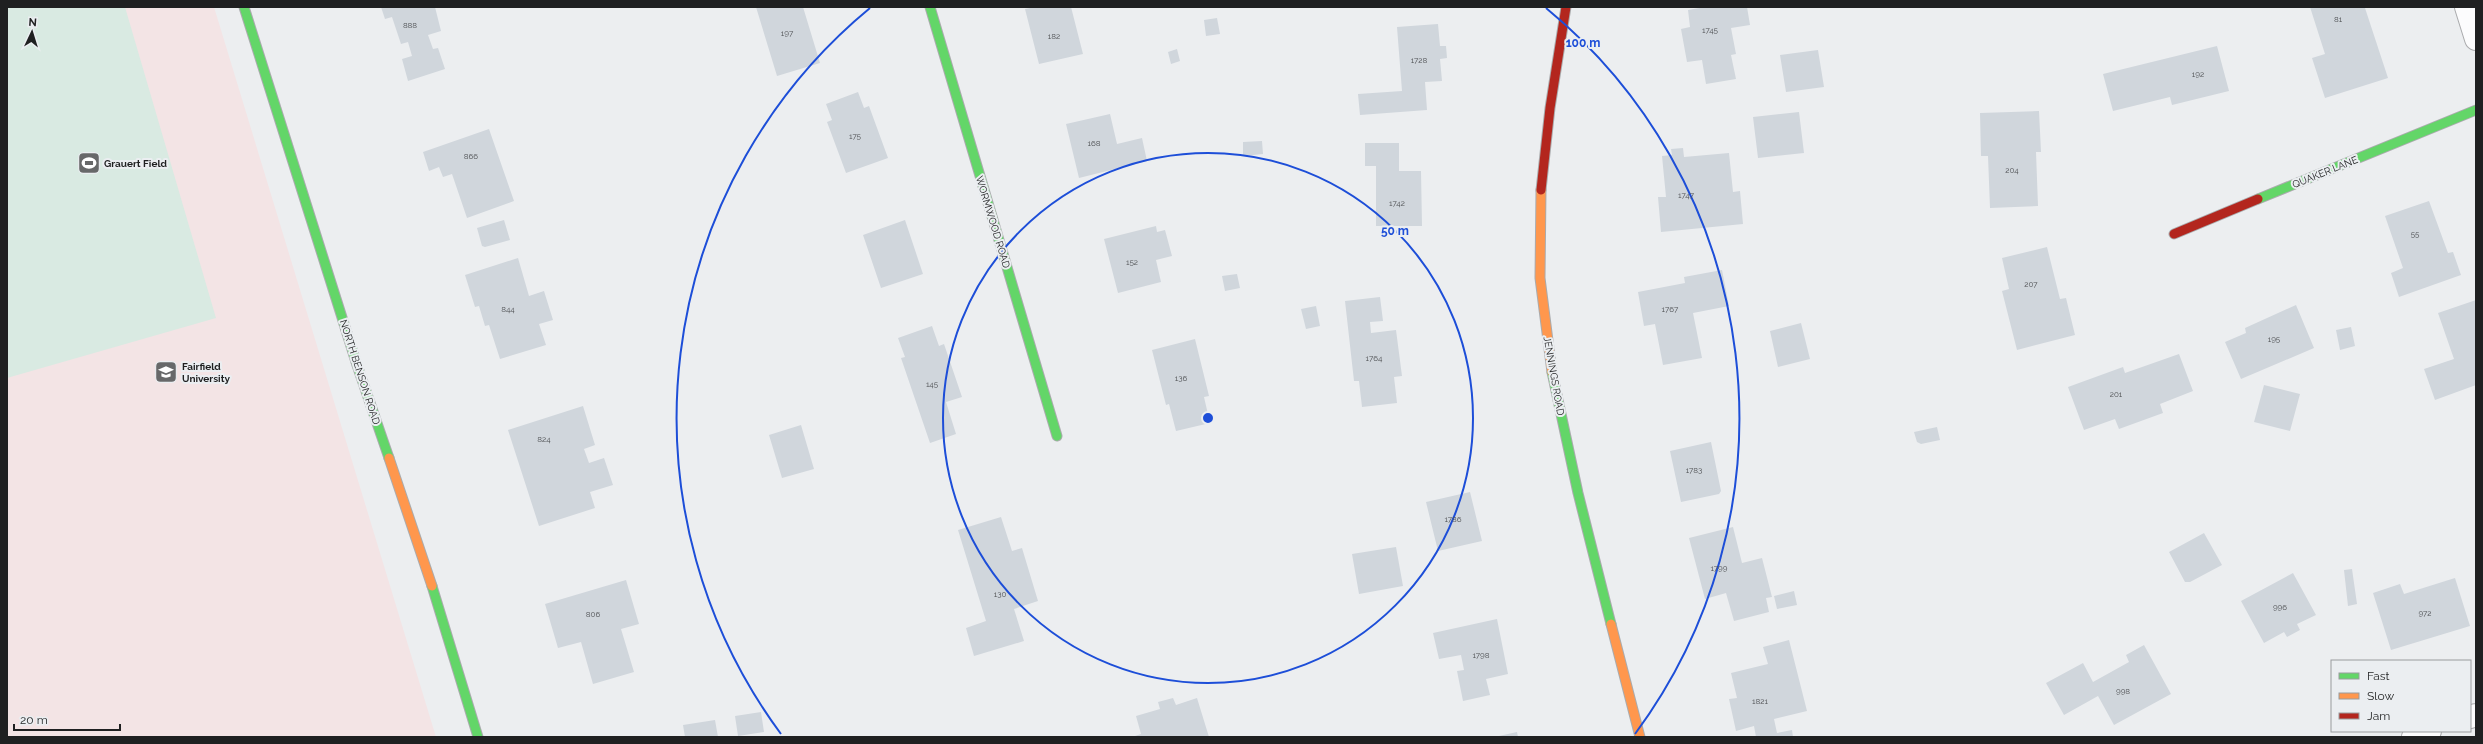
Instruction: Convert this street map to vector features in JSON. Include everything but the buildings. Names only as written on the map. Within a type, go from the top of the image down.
[{"type":"street","name":"NORTH BENSON ROAD","points":[[244,7],[357,365],[430,578],[478,737]]},
{"type":"street","name":"WORMWOOD ROAD","points":[[930,7],[1057,436]]},
{"type":"street","name":"JENNINGS ROAD","points":[[1566,7],[1544,162],[1540,218],[1540,277],[1545,327],[1552,376],[1578,492],[1640,737]]},
{"type":"street","points":[[2466,7],[2476,39]]},
{"type":"street","name":"QUAKER LANE","points":[[2174,234],[2476,110]]},
{"type":"street","points":[[2413,737],[2427,732]]},
{"type":"shaded area","name":"Fairfield University","points":[[7,7],[214,7],[436,737],[7,737]]},
{"type":"shaded area","name":"Grauert Field","points":[[7,7],[125,7],[216,318],[7,378]]},
{"type":"traffic: fast","points":[[244,7],[357,365],[389,458]]},
{"type":"traffic: fast","points":[[930,7],[1057,436]]},
{"type":"traffic: fast","points":[[2258,199],[2476,110]]},
{"type":"traffic: fast","points":[[1552,372],[1578,493],[1611,624]]},
{"type":"traffic: fast","points":[[432,586],[478,737]]},
{"type":"traffic: slow","points":[[1541,190],[1540,278],[1552,372]]},
{"type":"traffic: slow","points":[[389,458],[432,586]]},
{"type":"traffic: slow","points":[[1611,624],[1640,737]]},
{"type":"traffic: jam","points":[[1541,190],[1550,108],[1566,7]]},
{"type":"traffic: jam","points":[[2174,234],[2258,199]]},
{"type":"place","name":"Grauert Field","points":[[89,163]]},
{"type":"place","name":"Fairfield University","points":[[166,372]]}]
